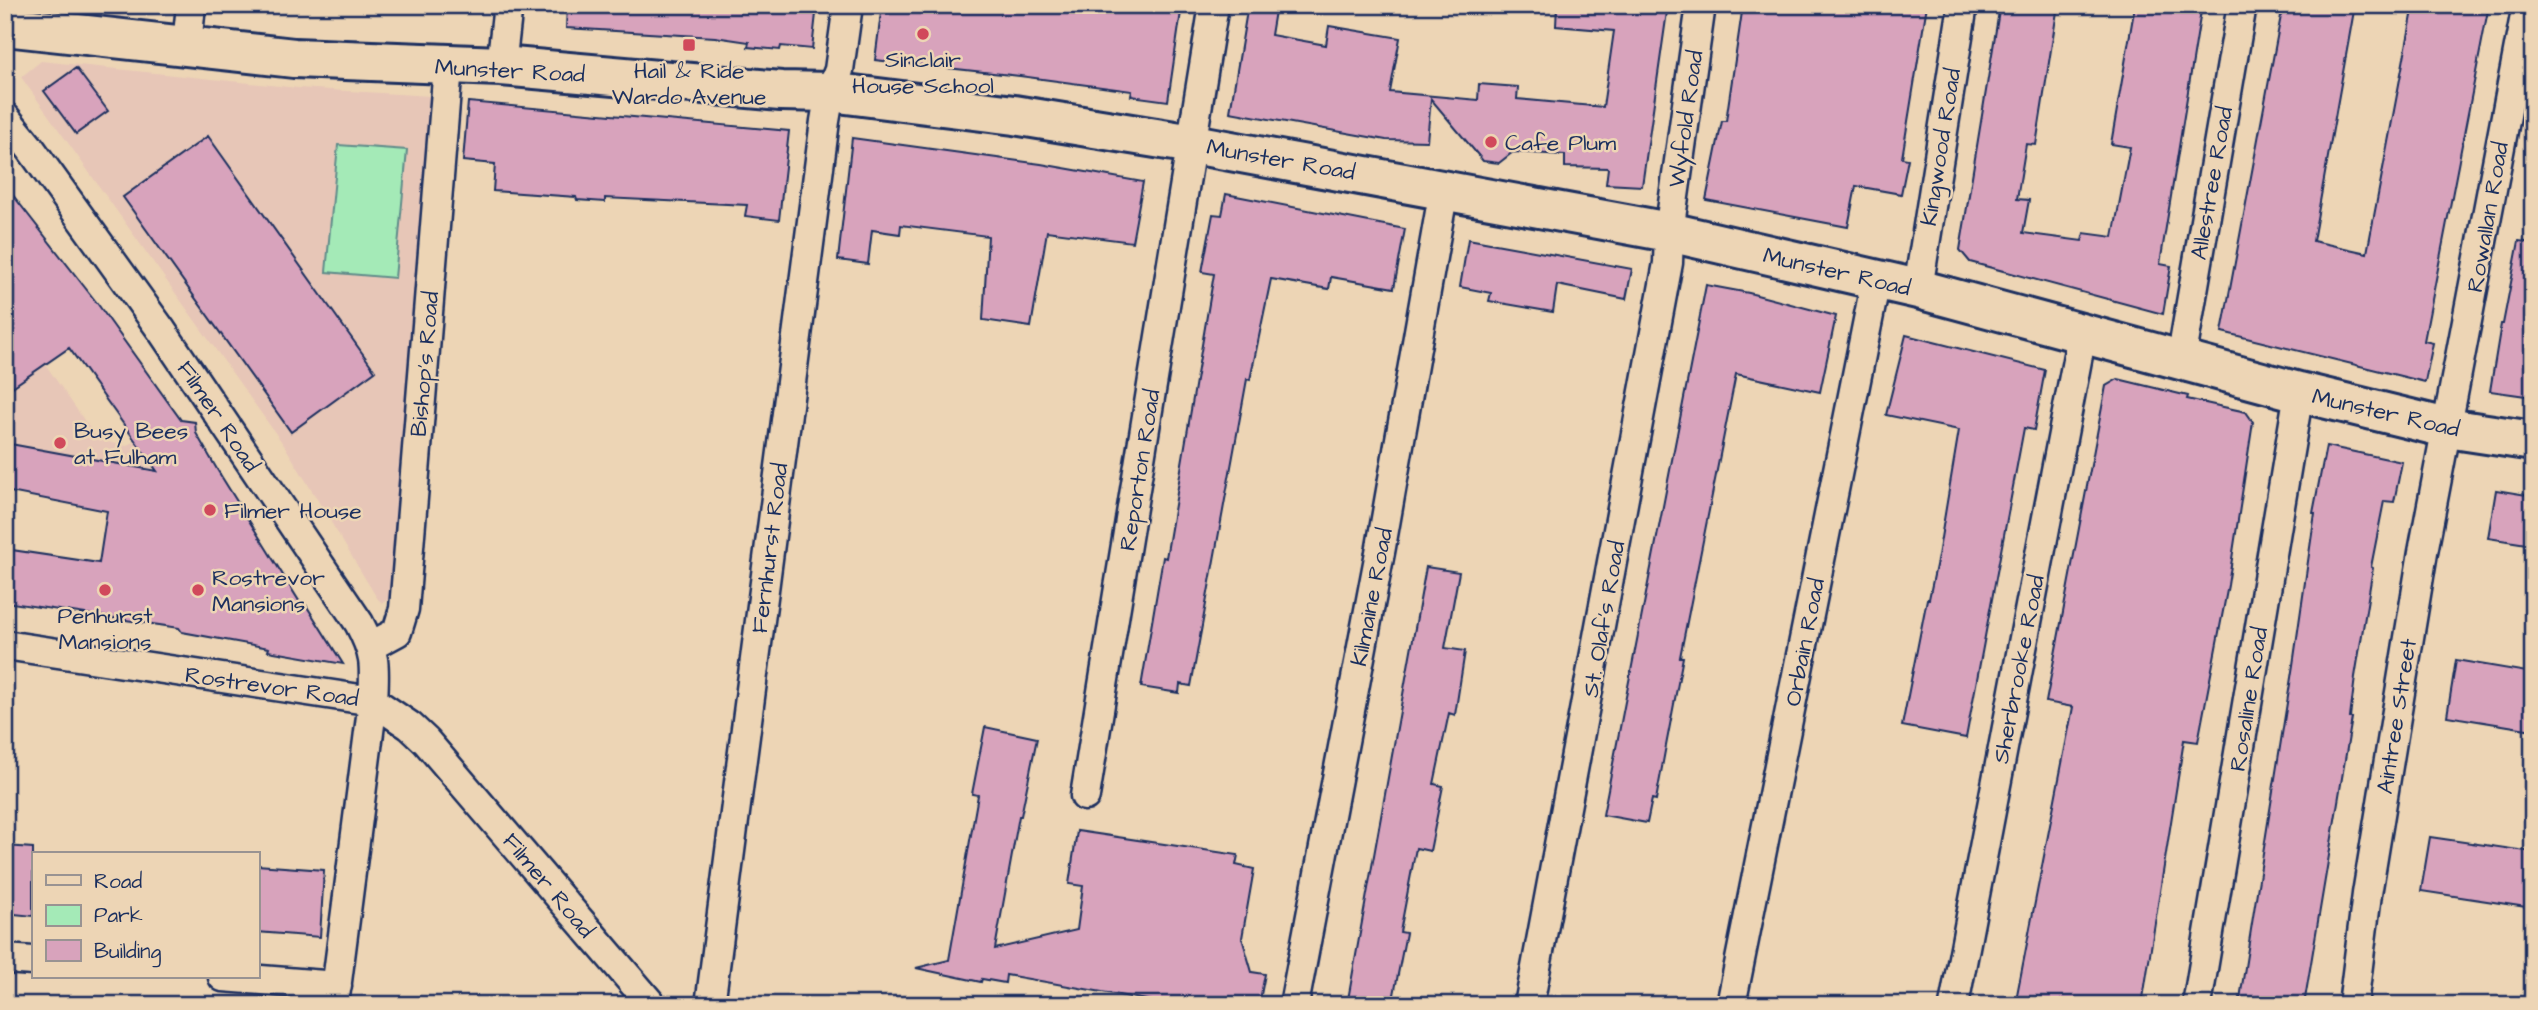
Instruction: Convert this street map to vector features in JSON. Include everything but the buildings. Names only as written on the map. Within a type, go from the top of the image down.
[{"type":"street","points":[[187,46],[191,5]]},
{"type":"street","points":[[501,66],[508,5]]},
{"type":"street","name":"Fernhurst Road","points":[[710,1005],[830,92],[839,69],[848,5]]},
{"type":"street","name":"Reporton Road","points":[[1085,796],[1214,5]]},
{"type":"street","name":"Wyfold Road","points":[[1669,232],[1701,5]]},
{"type":"street","name":"Kingwood Road","points":[[1918,289],[1963,5]]},
{"type":"street","name":"Allestree Road","points":[[2181,361],[2242,5]]},
{"type":"street","name":"Rowallan Road","points":[[2446,428],[2526,5]]},
{"type":"street","name":"Munster Road","points":[[5,26],[294,58],[501,66],[781,91],[830,92],[1014,115],[1193,144],[1669,232],[1918,289],[2181,361],[2446,428],[2533,441]]},
{"type":"street","name":"Bishop's Road","points":[[371,646],[397,632],[404,609],[448,66]]},
{"type":"street","name":"Filmer Road","points":[[5,117],[162,331],[359,623],[371,646],[375,664],[373,701],[410,726],[426,741],[652,1005]]},
{"type":"street","name":"Kilmaine Road","points":[[1294,1005],[1381,547],[1444,189]]},
{"type":"street","name":"St. Olaf's Road","points":[[1529,1005],[1668,263],[1669,232]]},
{"type":"street","name":"Orbain Road","points":[[1731,1005],[1876,280]]},
{"type":"street","name":"Sherbrooke Road","points":[[1954,1005],[2082,334]]},
{"type":"street","name":"Rosaline Road","points":[[2197,1005],[2299,392]]},
{"type":"street","name":"Aintree Street","points":[[2353,1005],[2367,894],[2446,428]]},
{"type":"street","name":"Rostrevor Road","points":[[5,645],[373,701]]},
{"type":"street","points":[[229,978],[335,995],[373,701]]},
{"type":"street","points":[[5,959],[32,961]]},
{"type":"shaded area","points":[[41,61],[298,88],[431,96],[391,598],[382,603],[377,598],[286,448],[21,77]]},
{"type":"shaded area","name":"Busy Bees at Fulham","points":[[45,364],[98,440],[127,446],[176,413],[182,421],[148,519],[5,491],[5,387],[20,382]]},
{"type":"green space","points":[[338,145],[407,150],[395,278],[326,272]]},
{"type":"place","name":"Sinclair House School","points":[[923,34]]},
{"type":"place","name":"Hail & Ride Wardo Avenue","points":[[689,45]]},
{"type":"place","name":"Cafe Plum","points":[[1491,142]]},
{"type":"place","name":"Busy Bees at Fulham","points":[[60,443]]},
{"type":"place","name":"Filmer House","points":[[210,510]]},
{"type":"place","name":"Penhurst Mansions","points":[[105,590]]},
{"type":"place","name":"Rostrevor Mansions","points":[[198,590]]}]
